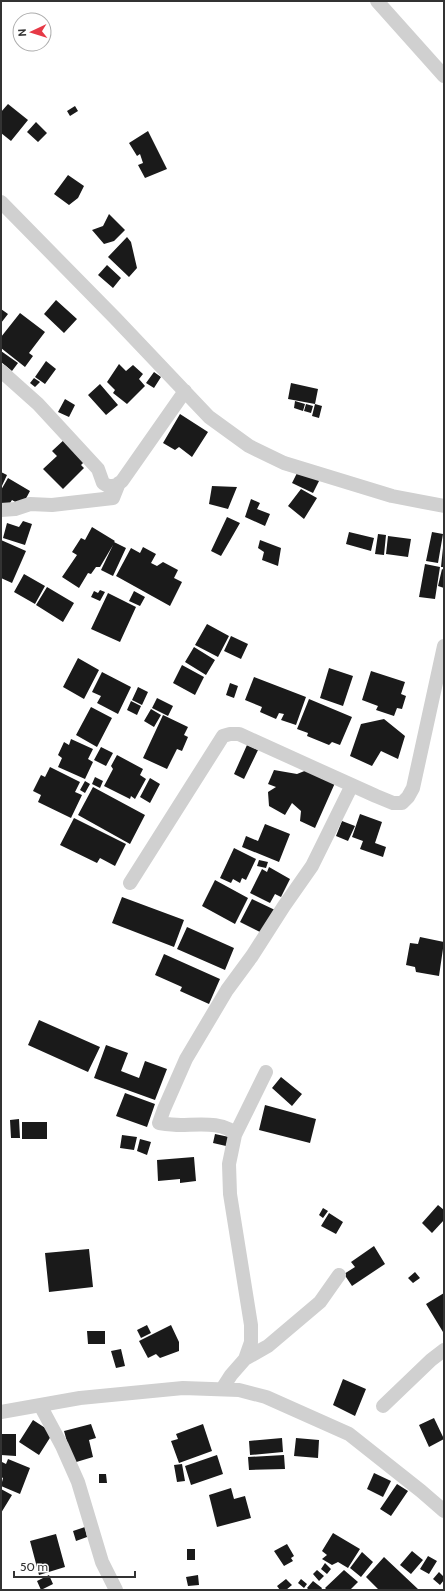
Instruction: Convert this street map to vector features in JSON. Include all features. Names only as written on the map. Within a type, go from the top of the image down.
[{"type":"street","points":[[377,1],[444,76]]},
{"type":"street","points":[[1,202],[116,318],[209,417],[249,446],[284,463],[392,496],[444,506]]},
{"type":"street","points":[[1,371],[38,404],[98,469],[103,483],[108,486],[117,485],[119,483]]},
{"type":"street","points":[[1,510],[8,511],[30,504],[52,505],[113,498],[119,483],[185,391]]},
{"type":"street","points":[[130,882],[222,736],[239,734],[393,803],[402,803],[408,797],[413,788],[444,646]]},
{"type":"street","points":[[235,1135],[232,1130],[208,1124],[180,1125],[159,1123],[186,1058],[227,990],[252,956],[312,866],[352,785]]},
{"type":"street","points":[[222,1389],[245,1359],[251,1342],[251,1325],[230,1194],[229,1164],[235,1135],[266,1072]]},
{"type":"street","points":[[245,1359],[268,1346],[320,1302],[339,1275]]},
{"type":"street","points":[[384,1406],[431,1360],[444,1350]]},
{"type":"street","points":[[1,1412],[80,1398],[183,1388],[240,1390],[266,1397],[349,1434],[422,1491],[444,1511]]},
{"type":"street","points":[[40,1405],[62,1446],[78,1482],[102,1562],[116,1590]]},
{"type":"building","points":[[8,104],[28,120],[11,141],[1,133],[1,112]]},
{"type":"building","points":[[75,106],[78,111],[70,116],[67,111]]},
{"type":"building","points":[[36,122],[47,133],[38,142],[27,132]]},
{"type":"building","points":[[148,131],[167,169],[145,178],[138,165],[143,163],[140,154],[137,156],[129,143]]},
{"type":"building","points":[[68,175],[84,186],[78,198],[69,205],[54,194]]},
{"type":"building","points":[[109,214],[125,230],[114,241],[104,244],[92,230],[103,226]]},
{"type":"building","points":[[127,237],[131,242],[137,268],[129,277],[108,257]]},
{"type":"building","points":[[107,265],[121,278],[113,288],[98,275]]},
{"type":"building","points":[[56,300],[77,319],[64,333],[44,314]]},
{"type":"building","points":[[1,309],[8,314],[1,323]]},
{"type":"building","points":[[20,313],[45,332],[29,353],[33,356],[25,367],[1,348],[1,337]]},
{"type":"building","points":[[1,351],[18,363],[12,371],[1,362]]},
{"type":"building","points":[[46,361],[56,369],[45,384],[35,377]]},
{"type":"building","points":[[119,364],[126,371],[133,365],[143,374],[139,379],[145,386],[127,404],[113,393],[115,390],[107,382]]},
{"type":"building","points":[[154,372],[161,377],[154,388],[146,383]]},
{"type":"building","points":[[34,378],[40,382],[35,387],[30,383]]},
{"type":"building","points":[[291,383],[318,389],[315,404],[288,399]]},
{"type":"building","points":[[100,384],[118,405],[106,415],[88,395]]},
{"type":"building","points":[[65,399],[75,405],[69,417],[58,412]]},
{"type":"building","points":[[295,401],[305,404],[303,411],[294,408]]},
{"type":"building","points":[[306,404],[313,406],[311,413],[304,411]]},
{"type":"building","points":[[315,404],[322,406],[319,418],[312,416]]},
{"type":"building","points":[[180,414],[208,432],[192,457],[179,447],[175,450],[163,443]]},
{"type":"building","points":[[66,438],[86,460],[81,465],[84,468],[63,489],[43,469],[57,456],[52,451]]},
{"type":"building","points":[[299,469],[321,477],[313,493],[292,483]]},
{"type":"building","points":[[1,472],[7,475],[1,488]]},
{"type":"building","points":[[8,478],[30,491],[22,506],[12,500],[6,509],[1,506],[1,490]]},
{"type":"building","points":[[212,486],[237,487],[228,509],[209,504]]},
{"type":"building","points":[[301,489],[317,498],[304,519],[288,506]]},
{"type":"building","points":[[251,499],[260,503],[257,509],[270,514],[265,526],[245,517]]},
{"type":"building","points":[[227,517],[240,523],[221,556],[211,551]]},
{"type":"building","points":[[23,521],[32,524],[25,545],[3,538],[7,523],[19,527]]},
{"type":"building","points":[[92,527],[115,541],[114,542],[126,548],[113,576],[101,570],[113,545],[100,567],[96,567],[91,574],[88,573],[79,588],[62,577],[77,555],[72,552],[81,538],[85,540]]},
{"type":"building","points":[[349,532],[374,538],[371,551],[346,544]]},
{"type":"building","points":[[432,532],[443,534],[438,563],[426,561]]},
{"type":"building","points":[[378,534],[386,535],[384,555],[375,554]]},
{"type":"building","points":[[388,536],[411,539],[408,557],[386,554]]},
{"type":"building","points":[[1,540],[26,551],[12,583],[1,578]]},
{"type":"building","points":[[260,540],[281,548],[278,566],[262,560],[264,552],[258,548]]},
{"type":"building","points":[[143,547],[156,554],[151,563],[157,566],[163,562],[178,570],[174,578],[182,582],[170,606],[116,576],[131,548],[140,553]]},
{"type":"building","points":[[443,548],[444,567],[441,567]]},
{"type":"building","points":[[425,564],[440,567],[435,599],[419,597]]},
{"type":"building","points":[[442,569],[444,570],[444,588],[438,586]]},
{"type":"building","points":[[24,574],[45,586],[35,604],[14,592]]},
{"type":"building","points":[[47,587],[74,603],[63,622],[36,605]]},
{"type":"building","points":[[100,590],[105,592],[100,601],[91,597],[94,591],[98,593]]},
{"type":"building","points":[[134,591],[145,597],[140,606],[129,601]]},
{"type":"building","points":[[108,593],[136,607],[120,642],[91,629]]},
{"type":"building","points":[[207,624],[229,636],[218,657],[195,645]]},
{"type":"building","points":[[231,636],[248,644],[241,659],[224,651]]},
{"type":"building","points":[[194,647],[215,660],[206,675],[185,662]]},
{"type":"building","points":[[78,658],[99,670],[84,699],[63,687]]},
{"type":"building","points":[[182,665],[204,677],[195,695],[173,683]]},
{"type":"building","points":[[329,668],[353,676],[343,706],[320,698]]},
{"type":"building","points":[[371,671],[405,682],[401,694],[406,696],[402,709],[397,708],[394,716],[376,710],[378,706],[362,700]]},
{"type":"building","points":[[102,672],[131,687],[118,714],[97,703],[101,696],[92,692]]},
{"type":"building","points":[[254,677],[306,697],[296,725],[281,720],[284,714],[279,713],[276,719],[260,712],[262,707],[245,700]]},
{"type":"building","points":[[230,683],[238,686],[234,698],[226,695]]},
{"type":"building","points":[[138,687],[148,692],[142,705],[132,700]]},
{"type":"building","points":[[157,698],[173,706],[168,716],[152,708]]},
{"type":"building","points":[[309,699],[352,717],[340,745],[332,742],[329,745],[307,736],[308,733],[297,729]]},
{"type":"building","points":[[131,701],[141,706],[137,715],[127,710]]},
{"type":"building","points":[[91,707],[112,718],[97,747],[76,735]]},
{"type":"building","points":[[151,709],[161,715],[154,727],[144,721]]},
{"type":"building","points":[[163,715],[188,727],[184,735],[188,737],[182,751],[177,749],[167,769],[143,758]]},
{"type":"building","points":[[384,719],[405,736],[398,759],[381,751],[372,766],[350,756],[361,724]]},
{"type":"building","points":[[71,739],[93,749],[88,759],[93,762],[85,779],[58,767],[62,758],[58,755],[64,742],[69,745]]},
{"type":"building","points":[[247,745],[258,750],[244,779],[234,774]]},
{"type":"building","points":[[101,747],[113,753],[106,766],[94,760]]},
{"type":"building","points":[[117,755],[143,769],[140,775],[146,779],[135,799],[131,796],[130,799],[104,786],[113,769],[111,766]]},
{"type":"building","points":[[50,767],[80,782],[75,792],[82,795],[71,818],[38,802],[41,795],[33,791],[41,775],[45,777]]},
{"type":"building","points":[[274,770],[297,774],[307,770],[335,783],[315,828],[300,821],[301,811],[292,803],[285,815],[269,806],[268,792],[276,787],[268,784]]},
{"type":"building","points":[[95,777],[103,781],[100,788],[92,784]]},
{"type":"building","points":[[150,778],[160,784],[150,803],[140,797]]},
{"type":"building","points":[[85,781],[90,784],[85,793],[80,790]]},
{"type":"building","points":[[93,787],[145,815],[130,844],[78,815]]},
{"type":"building","points":[[360,814],[382,822],[375,843],[386,847],[383,857],[360,849],[363,841],[352,837]]},
{"type":"building","points":[[74,818],[126,844],[115,866],[100,858],[97,863],[60,845]]},
{"type":"building","points":[[342,821],[355,826],[348,841],[336,836]]},
{"type":"building","points":[[265,824],[290,834],[279,862],[242,847],[246,836],[258,841]]},
{"type":"building","points":[[234,848],[256,859],[246,880],[242,878],[240,883],[233,879],[231,883],[220,878]]},
{"type":"building","points":[[259,860],[268,862],[266,868],[257,866]]},
{"type":"building","points":[[269,867],[290,879],[281,897],[275,894],[270,903],[250,893],[262,869],[267,872]]},
{"type":"building","points":[[215,880],[248,898],[235,924],[202,906]]},
{"type":"building","points":[[122,897],[184,920],[174,947],[112,923]]},
{"type":"building","points":[[252,899],[275,910],[264,934],[240,922]]},
{"type":"building","points":[[187,927],[234,948],[225,970],[177,949]]},
{"type":"building","points":[[420,937],[444,942],[439,976],[416,972],[415,967],[406,965],[410,943],[418,944]]},
{"type":"building","points":[[164,954],[220,979],[209,1004],[180,991],[182,987],[155,975]]},
{"type":"building","points":[[39,1020],[100,1047],[88,1072],[28,1045]]},
{"type":"building","points":[[106,1045],[128,1053],[121,1071],[139,1078],[145,1061],[167,1069],[155,1100],[94,1078]]},
{"type":"building","points":[[281,1077],[302,1094],[292,1106],[272,1088]]},
{"type":"building","points":[[125,1093],[155,1104],[147,1127],[116,1116]]},
{"type":"building","points":[[265,1105],[316,1119],[310,1143],[259,1130]]},
{"type":"building","points":[[19,1119],[20,1138],[11,1138],[10,1120]]},
{"type":"building","points":[[22,1122],[47,1122],[47,1139],[22,1139]]},
{"type":"building","points":[[215,1134],[229,1137],[226,1146],[213,1143]]},
{"type":"building","points":[[122,1135],[137,1137],[134,1150],[120,1148]]},
{"type":"building","points":[[140,1139],[151,1142],[147,1155],[137,1151]]},
{"type":"building","points":[[194,1157],[196,1181],[180,1183],[180,1179],[158,1181],[157,1160]]},
{"type":"building","points":[[438,1205],[444,1210],[444,1220],[432,1233],[422,1223]]},
{"type":"building","points":[[323,1208],[328,1211],[323,1218],[319,1215]]},
{"type":"building","points":[[329,1213],[343,1222],[336,1234],[321,1226]]},
{"type":"building","points":[[374,1246],[385,1264],[352,1286],[344,1274],[355,1267],[351,1262]]},
{"type":"building","points":[[89,1249],[93,1287],[49,1292],[45,1253]]},
{"type":"building","points":[[415,1272],[420,1278],[413,1283],[408,1278]]},
{"type":"building","points":[[444,1293],[444,1331],[443,1332],[426,1304]]},
{"type":"building","points":[[147,1325],[151,1333],[141,1338],[137,1330]]},
{"type":"building","points":[[171,1325],[179,1342],[179,1351],[160,1358],[156,1354],[148,1358],[139,1341]]},
{"type":"building","points":[[87,1331],[105,1331],[105,1344],[88,1344]]},
{"type":"building","points":[[121,1349],[125,1366],[116,1368],[111,1351]]},
{"type":"building","points":[[343,1379],[366,1389],[355,1416],[333,1405]]},
{"type":"building","points":[[434,1418],[444,1439],[429,1447],[419,1425]]},
{"type":"building","points":[[33,1420],[53,1433],[39,1455],[19,1442]]},
{"type":"building","points":[[91,1424],[96,1438],[89,1440],[93,1457],[73,1463],[64,1431]]},
{"type":"building","points":[[203,1424],[212,1451],[179,1463],[171,1441],[178,1439],[176,1434]]},
{"type":"building","points":[[1,1434],[16,1434],[16,1456],[1,1455]]},
{"type":"building","points":[[282,1438],[283,1452],[250,1455],[249,1441]]},
{"type":"building","points":[[296,1438],[319,1440],[318,1458],[294,1456]]},
{"type":"building","points":[[217,1455],[223,1474],[191,1485],[185,1466]]},
{"type":"building","points":[[284,1455],[285,1469],[249,1470],[248,1457]]},
{"type":"building","points":[[8,1459],[30,1468],[20,1494],[1,1486],[3,1478],[1,1477],[1,1464],[2,1462],[6,1464]]},
{"type":"building","points":[[182,1464],[185,1481],[177,1482],[174,1465]]},
{"type":"building","points":[[374,1473],[391,1481],[383,1497],[367,1489]]},
{"type":"building","points":[[99,1474],[106,1474],[107,1483],[99,1483]]},
{"type":"building","points":[[397,1484],[408,1491],[391,1516],[380,1509]]},
{"type":"building","points":[[231,1488],[234,1499],[245,1496],[251,1518],[217,1527],[209,1495]]},
{"type":"building","points":[[1,1489],[12,1495],[1,1513]]},
{"type":"building","points":[[85,1527],[87,1537],[76,1541],[73,1531]]},
{"type":"building","points":[[333,1533],[360,1549],[348,1568],[338,1562],[332,1565],[322,1559],[327,1555],[322,1551]]},
{"type":"building","points":[[56,1534],[65,1567],[39,1575],[30,1541]]},
{"type":"building","points":[[287,1544],[294,1556],[291,1558],[293,1561],[284,1566],[274,1551]]},
{"type":"building","points":[[187,1549],[195,1549],[195,1560],[187,1560]]},
{"type":"building","points":[[412,1551],[423,1560],[411,1574],[400,1565]]},
{"type":"building","points":[[362,1552],[373,1562],[361,1577],[350,1568]]},
{"type":"building","points":[[428,1556],[437,1561],[429,1574],[420,1569]]},
{"type":"building","points":[[384,1557],[419,1590],[379,1590],[366,1577]]},
{"type":"building","points":[[325,1563],[331,1569],[327,1574],[321,1569]]},
{"type":"building","points":[[317,1570],[324,1576],[319,1581],[313,1574]]},
{"type":"building","points":[[344,1570],[358,1582],[350,1590],[327,1590],[325,1588]]},
{"type":"building","points":[[439,1572],[444,1577],[444,1580],[440,1585],[433,1579]]},
{"type":"building","points":[[49,1575],[53,1584],[41,1590],[37,1581]]},
{"type":"building","points":[[198,1575],[199,1585],[188,1586],[186,1577]]},
{"type":"building","points":[[286,1579],[292,1585],[286,1590],[280,1590],[277,1586]]},
{"type":"building","points":[[301,1579],[307,1584],[304,1588],[298,1583]]},
{"type":"building","points":[[313,1581],[322,1588],[321,1590],[309,1590],[307,1588]]}]
